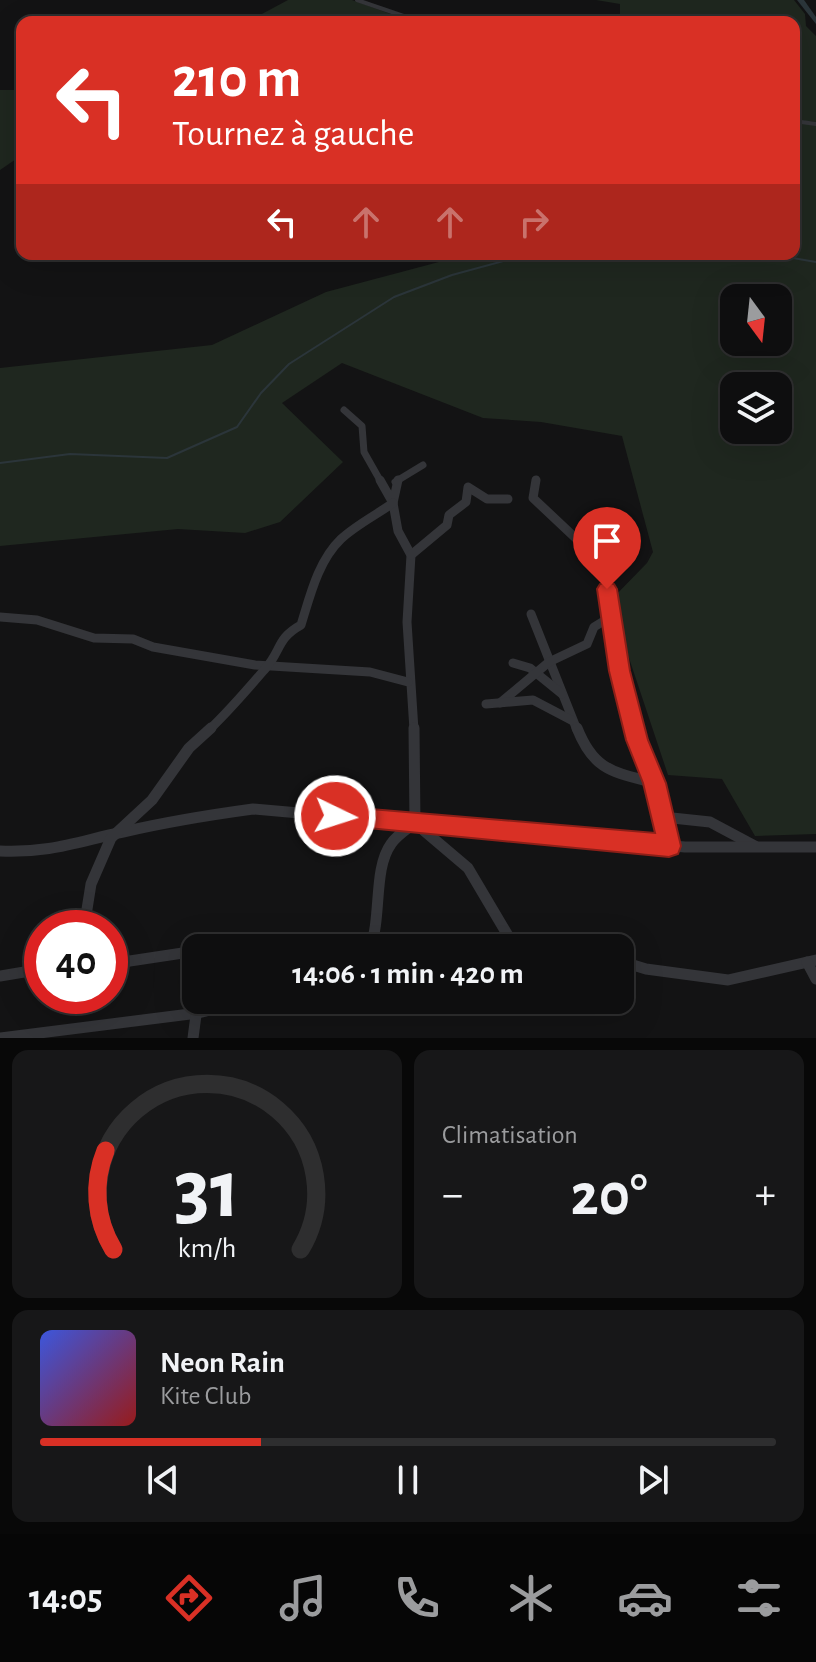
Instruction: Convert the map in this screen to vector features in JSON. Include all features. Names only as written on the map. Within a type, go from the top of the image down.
[{"type":"street","points":[[357,0],[404,16]]},
{"type":"street","points":[[344,410],[362,426],[364,452],[393,503]]},
{"type":"street","points":[[411,555],[400,539],[393,503],[395,482],[423,465]]},
{"type":"street","points":[[536,480],[533,498],[602,563],[616,655],[637,740],[655,783],[669,846]]},
{"type":"street","points":[[376,934],[380,879],[389,846],[415,823],[418,775],[408,682],[406,591],[411,555],[447,525],[449,515],[466,502],[468,487],[487,499],[508,499]]},
{"type":"street","points":[[87,910],[91,884],[111,838],[152,800],[189,748],[240,701],[248,686],[268,666],[285,634],[301,625],[317,576],[330,552],[341,539],[393,503]]},
{"type":"street","points":[[531,614],[586,751],[611,772],[655,783]]},
{"type":"street","points":[[500,703],[549,662],[587,644],[594,627],[612,616]]},
{"type":"street","points":[[0,617],[37,620],[94,638],[133,639],[199,656],[268,666],[370,672],[408,682]]},
{"type":"street","points":[[513,663],[538,674],[562,694]]},
{"type":"street","points":[[486,704],[533,700],[574,721]]},
{"type":"street","points":[[0,851],[33,852],[79,845],[193,817],[253,809],[669,846],[816,847]]},
{"type":"street","points":[[663,817],[710,822],[759,848]]},
{"type":"street","points":[[415,823],[468,868],[504,934]]},
{"type":"street","points":[[128,961],[182,953]]},
{"type":"street","points":[[634,965],[728,980],[811,961],[816,979]]},
{"type":"street","points":[[0,976],[24,972]]},
{"type":"street","points":[[0,1038],[182,1010]]},
{"type":"street","points":[[193,1038],[197,1014]]},
{"type":"shaded area","points":[[288,0],[352,0],[396,16],[258,16]]},
{"type":"shaded area","points":[[596,0],[794,0],[805,14],[806,26],[816,36],[816,122],[800,121],[800,16],[623,16],[620,14],[620,4]]},
{"type":"shaded area","points":[[0,90],[16,90],[16,159],[0,170]]},
{"type":"shaded area","points":[[800,123],[816,125],[816,834],[755,836],[722,779],[668,775],[610,601],[647,563],[653,552],[622,436],[541,422],[483,418],[342,363],[282,403],[343,462],[280,522],[245,533],[178,529],[0,546],[0,368],[212,345],[326,292],[446,260],[800,260]]},
{"type":"waterway","points":[[800,0],[816,22]]},
{"type":"waterway","points":[[800,259],[816,262]]},
{"type":"waterway","points":[[0,463],[70,454],[167,458],[237,427],[261,393],[289,364],[394,297],[452,275],[507,260]]},
{"type":"route","points":[[335,816],[669,846],[655,783],[637,740],[616,655],[607,589]]}]
